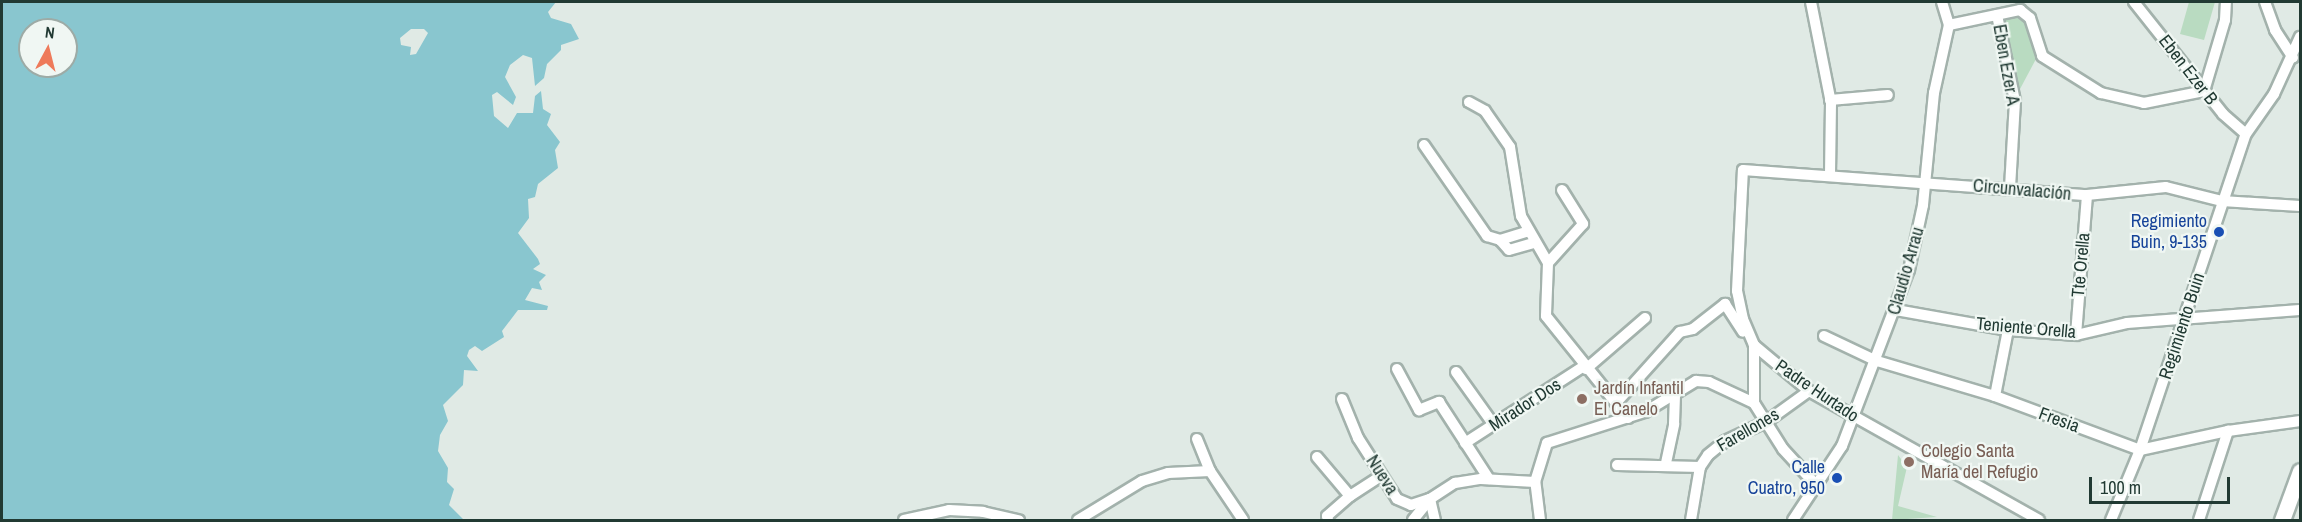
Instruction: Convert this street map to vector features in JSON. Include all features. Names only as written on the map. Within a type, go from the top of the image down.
[{"type":"main road","points":[[2282,520],[2301,471]]},
{"type":"street","points":[[1811,2],[1830,100],[1830,175]]},
{"type":"street","name":"Claudio Arrau","points":[[1793,520],[1817,486],[1855,417],[1896,310],[1915,249],[1925,182],[1934,93],[1949,25],[1942,2]]},
{"type":"street","name":"Eben Ezer B","points":[[2134,2],[2204,91],[2246,134]]},
{"type":"street","points":[[2021,6],[2030,18],[2042,56],[2101,93],[2144,103],[2204,91],[2225,20],[2226,2]]},
{"type":"street","points":[[2265,2],[2275,30],[2293,58]]},
{"type":"street","name":"Eben Ezer A","points":[[1949,25],[1997,15],[2021,6]]},
{"type":"street","name":"Eben Ezer A","points":[[1997,15],[2015,101],[2010,188]]},
{"type":"street","name":"Regimiento Buin","points":[[2111,520],[2140,450],[2246,134],[2293,58],[2301,37]]},
{"type":"street","points":[[1830,100],[1888,95]]},
{"type":"street","points":[[1469,102],[1485,111],[1510,147],[1519,208],[1527,232],[1548,263],[1546,316],[1585,368],[1628,418]]},
{"type":"street","points":[[1424,145],[1480,229],[1500,240],[1509,250],[1533,243]]},
{"type":"street","name":"Circunvalación","points":[[1752,340],[1737,291],[1743,170],[2087,195],[2166,188],[2222,201],[2301,206]]},
{"type":"street","points":[[1548,263],[1583,224],[1562,190]]},
{"type":"street","name":"Tte Orella","points":[[2076,335],[2087,195]]},
{"type":"street","points":[[1500,240],[1527,232]]},
{"type":"street","name":"Padre Hurtado","points":[[1616,403],[1680,332],[1693,329],[1725,304],[1743,333],[1809,391],[2039,520]]},
{"type":"street","name":"Teniente Orella","points":[[1896,310],[2008,330],[2076,335],[2127,323],[2184,321],[2301,310]]},
{"type":"street","name":"Mirador Dos","points":[[1465,442],[1585,368],[1645,318]]},
{"type":"street","points":[[1995,396],[2008,330]]},
{"type":"street","name":"Fresia","points":[[1824,336],[1877,361],[1995,396],[2140,450]]},
{"type":"street","points":[[1752,340],[1754,404],[1788,456],[1817,486]]},
{"type":"street","points":[[1397,369],[1419,410],[1439,402],[1489,479]]},
{"type":"street","points":[[1456,372],[1494,425]]},
{"type":"street","points":[[1540,520],[1535,482],[1542,449],[1550,440],[1628,418],[1653,408],[1690,382],[1702,381],[1754,404]]},
{"type":"street","name":"Farellones","points":[[1617,465],[1666,463],[1700,467],[1719,445],[1766,422],[1809,391]]},
{"type":"street","points":[[1666,463],[1674,424],[1675,393]]},
{"type":"street","name":"Nueva","points":[[1341,399],[1358,438],[1381,476],[1402,504],[1430,499]]},
{"type":"street","points":[[2140,450],[2228,431],[2301,420]]},
{"type":"street","points":[[2199,520],[2228,431]]},
{"type":"street","points":[[1197,439],[1210,471],[1243,520]]},
{"type":"street","points":[[1317,457],[1350,496]]},
{"type":"street","points":[[1691,520],[1700,467]]},
{"type":"street","points":[[1078,520],[1142,481],[1175,472],[1210,471]]},
{"type":"street","points":[[1329,520],[1327,516],[1350,496],[1381,476]]},
{"type":"street","points":[[1413,520],[1430,499],[1455,483],[1489,479],[1535,482]]},
{"type":"street","points":[[1430,499],[1435,520]]},
{"type":"street","points":[[904,520],[922,519],[949,510],[983,512],[1019,520]]},
{"type":"green space","points":[[2189,2],[2215,2],[2204,40],[2180,34]]},
{"type":"green space","points":[[2021,16],[2026,19],[2036,59],[2020,89],[2015,89],[2000,20]]},
{"type":"green space","points":[[1898,455],[1907,467],[1898,506],[1937,517],[1892,520]]},
{"type":"water","points":[[2,2],[556,2],[548,12],[551,18],[571,24],[579,39],[561,45],[561,50],[547,64],[544,78],[535,86],[532,58],[523,55],[510,65],[505,77],[516,97],[513,105],[497,92],[492,95],[494,116],[508,128],[517,113],[533,113],[535,96],[541,91],[543,109],[551,114],[547,125],[560,142],[555,150],[558,168],[538,184],[535,197],[528,199],[529,218],[518,233],[538,259],[540,264],[533,269],[546,275],[539,282],[542,290],[532,288],[525,300],[548,306],[547,310],[518,310],[502,331],[504,337],[482,351],[475,346],[469,350],[467,356],[478,371],[464,370],[463,385],[443,405],[448,421],[440,435],[438,451],[448,468],[447,482],[454,489],[449,505],[464,520],[2,520]],"holes":[[[411,29],[424,29],[428,33],[416,54],[410,55],[411,47],[401,45],[400,38]]]},
{"type":"place","name":"Regimiento Buin, 9-135","points":[[2219,232]]},
{"type":"place","name":"Jardín Infantil El Canelo","points":[[1582,399]]},
{"type":"place","name":"Colegio Santa María del Refugio","points":[[1909,462]]},
{"type":"place","name":"Calle Cuatro, 950","points":[[1837,478]]}]
